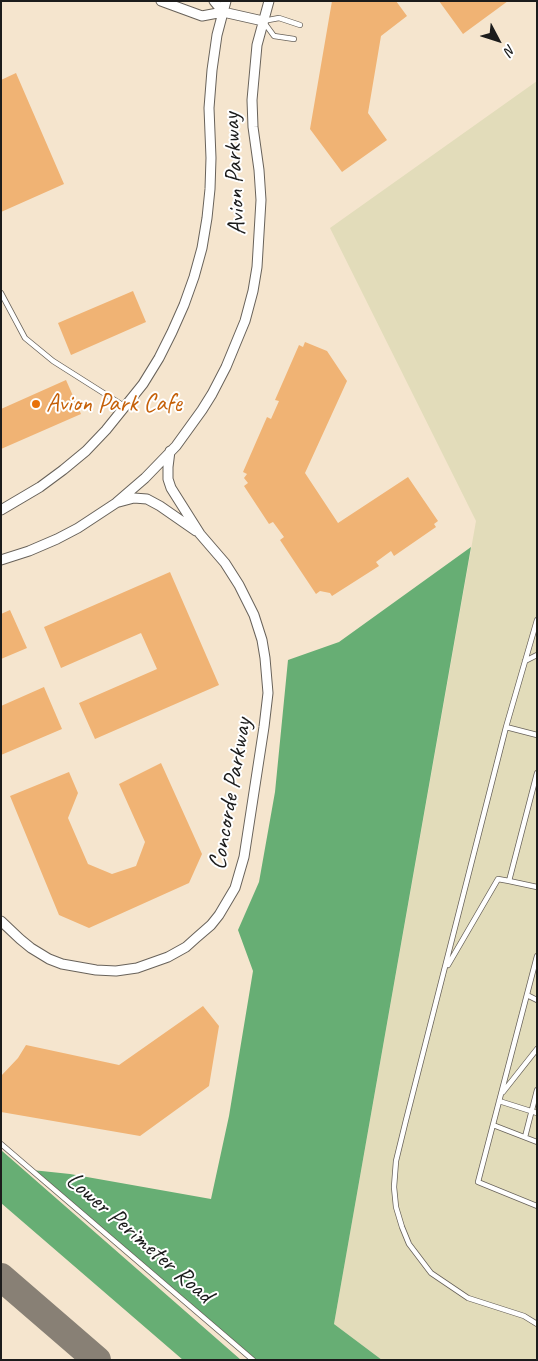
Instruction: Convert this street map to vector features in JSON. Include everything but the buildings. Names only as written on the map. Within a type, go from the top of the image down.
[{"type":"street","points":[[161,1],[202,16],[223,12],[263,22]]},
{"type":"street","points":[[214,1],[223,12]]},
{"type":"street","name":"Avion Parkway","points":[[1,510],[64,470],[92,444],[126,407],[159,358],[184,305],[202,248],[207,218],[210,189],[209,108],[212,70],[217,35],[226,1]]},
{"type":"street","name":"Avion Parkway","points":[[1,560],[57,539],[78,528],[116,503],[145,478],[170,451],[202,410],[226,367],[244,321],[253,291],[257,267],[261,200],[252,100],[257,45],[269,1]]},
{"type":"street","name":"Concorde Parkway","points":[[1,921],[31,948],[62,964],[96,970],[130,969],[159,961],[186,946],[211,925],[235,888],[244,857],[268,693],[262,640],[254,615],[239,585],[225,563],[200,534],[172,488],[168,479],[170,451]]},
{"type":"street","name":"Concorde Parkway","points":[[116,503],[134,498],[147,499],[200,534]]},
{"type":"lane","points":[[294,39],[274,36],[263,22],[279,18],[300,25]]},
{"type":"lane","points":[[1,293],[25,338],[53,361],[126,407]]},
{"type":"lane","points":[[537,620],[506,727],[444,970],[396,1161],[394,1187],[396,1207],[409,1244],[431,1274],[468,1298],[524,1316],[537,1324]]},
{"type":"lane","points":[[525,661],[537,656]]},
{"type":"lane","points":[[506,727],[537,735]]},
{"type":"lane","points":[[509,881],[537,773]]},
{"type":"lane","points":[[444,970],[498,879],[537,887]]},
{"type":"lane","points":[[537,956],[478,1182],[537,1206]]},
{"type":"lane","points":[[527,995],[537,1000]]},
{"type":"lane","points":[[500,1095],[537,1049]]},
{"type":"lane","points":[[525,1138],[534,1112],[537,1090]]},
{"type":"lane","points":[[499,1101],[534,1112]]},
{"type":"lane","points":[[493,1125],[537,1142]]},
{"type":"lane","name":"Lower Perimeter Road","points":[[1,1144],[254,1360]]},
{"type":"shaded area","points":[[537,81],[537,1360],[382,1360],[334,1324],[476,521],[330,228]]},
{"type":"green space","points":[[471,547],[334,1324],[382,1360],[253,1360],[32,1170],[70,1174],[211,1199],[229,1116],[253,971],[238,930],[259,882],[275,792],[288,660],[339,642]]},
{"type":"green space","points":[[1,1150],[241,1360],[183,1360],[1,1203]]},
{"type":"taxiway","points":[[1,1277],[97,1360]]},
{"type":"place","name":"Avion Park Cafe","points":[[36,404]]}]
